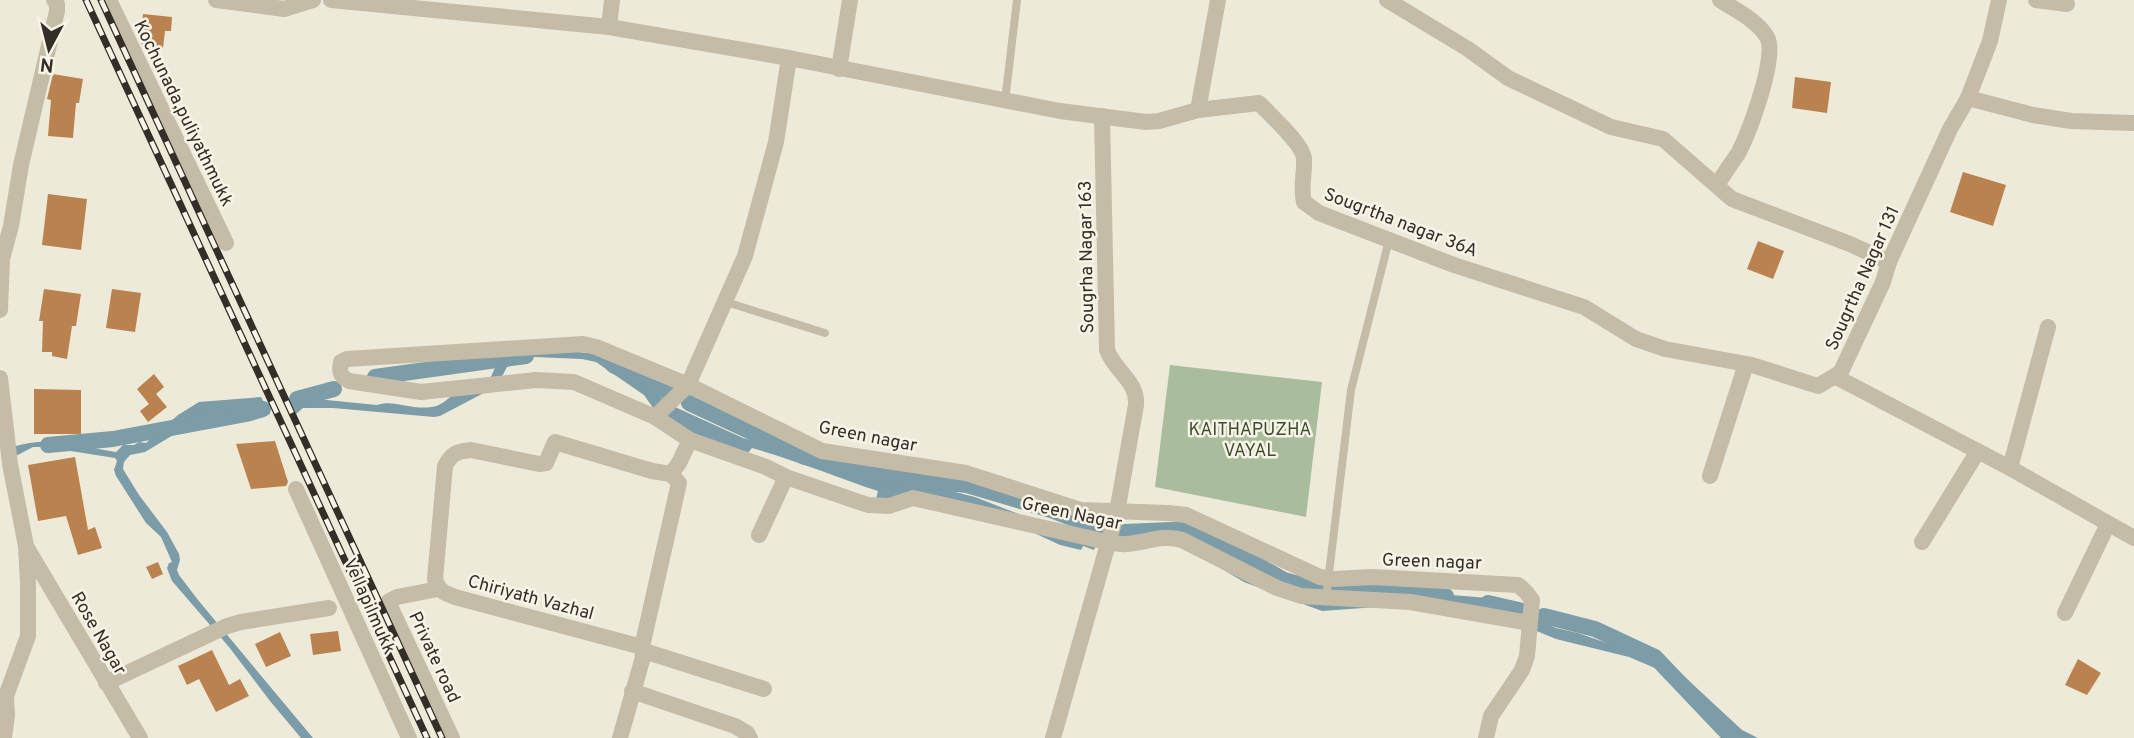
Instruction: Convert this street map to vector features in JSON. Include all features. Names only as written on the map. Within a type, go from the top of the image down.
[{"type":"street","points":[[0,310],[5,225],[57,11],[54,0]]},
{"type":"street","name":"Kochunada,puliyathmukk","points":[[108,0],[226,243]]},
{"type":"street","points":[[216,0],[284,9],[313,0]]},
{"type":"street","name":"Sougrtha nagar 36A","points":[[331,0],[609,27],[789,58],[1060,111],[1146,122],[1198,110],[1259,103],[1299,145],[1304,157],[1301,189],[1304,202],[1319,213],[1454,265],[1584,307],[1636,339],[1665,349],[1746,364],[1818,386],[1840,373],[1838,378]]},
{"type":"street","points":[[609,27],[612,0]]},
{"type":"street","points":[[839,69],[850,0]]},
{"type":"street","points":[[1198,110],[1219,0]]},
{"type":"street","points":[[1387,0],[1468,49],[1508,78],[1611,127],[1663,139],[1732,198],[1889,262]]},
{"type":"street","points":[[1717,184],[1739,151],[1748,130],[1764,86],[1770,59],[1769,38],[1754,23],[1720,0]]},
{"type":"street","name":"Sougrtha Nagar 131","points":[[1999,0],[1990,41],[1968,97],[1950,129],[1838,378],[2010,468],[2134,538]]},
{"type":"street","points":[[2036,0],[2067,4]]},
{"type":"street","points":[[655,417],[688,385],[745,257],[776,142],[789,58]]},
{"type":"street","points":[[1968,97],[2033,115],[2071,121],[2134,123]]},
{"type":"street","name":"Sougrha Nagar 163","points":[[1053,738],[1117,512],[1137,394],[1111,361],[1107,350],[1102,116]]},
{"type":"street","points":[[2010,468],[2049,327]]},
{"type":"street","name":"Green nagar","points":[[655,417],[574,382],[536,380],[421,392],[349,381],[342,377],[339,370],[341,362],[347,359],[583,344],[688,385],[822,451],[966,473],[1081,510],[1186,515],[1328,584],[1372,577],[1518,585],[1532,600],[1527,656],[1522,670],[1491,716],[1486,738]]},
{"type":"street","points":[[1710,476],[1746,364]]},
{"type":"street","points":[[0,378],[10,464],[26,546],[28,636],[3,695],[7,715],[4,738]]},
{"type":"street","name":"Green Nagar","points":[[655,417],[690,439],[786,477],[868,505],[889,506],[913,498],[1124,544],[1173,537],[1278,588],[1301,596],[1410,602],[1529,623]]},
{"type":"street","points":[[671,474],[690,439]]},
{"type":"street","points":[[438,589],[435,579],[445,467],[450,456],[471,450],[539,464],[545,463],[555,442],[652,471],[671,474],[679,483],[643,649],[620,738]]},
{"type":"street","points":[[1922,542],[1978,451]]},
{"type":"street","points":[[759,535],[786,477]]},
{"type":"street","name":"Vellapilmukk","points":[[296,489],[409,738]]},
{"type":"street","points":[[2065,613],[2108,524]]},
{"type":"street","name":"Rose Nagar","points":[[26,546],[140,738]]},
{"type":"street","name":"Chiriyath Vazhal","points":[[438,589],[455,597],[643,649]]},
{"type":"street","name":"Private road","points":[[438,589],[397,597],[388,602],[452,738]]},
{"type":"street","points":[[106,683],[227,626],[329,608]]},
{"type":"street","points":[[643,649],[764,688]]},
{"type":"street","points":[[632,691],[735,726],[750,738]]},
{"type":"lane","points":[[1004,101],[1017,0]]},
{"type":"lane","points":[[1328,584],[1351,390],[1389,240]]},
{"type":"lane","points":[[726,302],[824,333]]},
{"type":"green space","name":"KAITHAPUZHA VAYAL","points":[[1170,365],[1322,382],[1306,517],[1155,487]]},
{"type":"water","points":[[543,349],[588,353],[591,351],[610,356],[667,402],[656,412],[644,395],[596,362],[534,357],[507,367],[497,386],[440,416],[333,408],[303,408],[296,414],[289,399],[377,405],[389,403],[424,408],[435,406],[458,392],[490,379],[498,361],[511,354]]},
{"type":"water","points":[[261,397],[270,414],[262,416],[210,413],[145,452],[130,455],[124,462],[123,469],[179,554],[179,575],[313,738],[301,738],[229,647],[172,581],[167,568],[172,562],[161,537],[146,523],[116,476],[115,458],[45,447],[33,447],[14,457],[12,447],[51,442],[116,452],[123,445],[146,443],[178,415],[199,402]]},
{"type":"water","points":[[675,407],[743,438],[808,455],[854,473],[897,485],[935,487],[975,497],[1098,540],[1094,550],[1083,546],[1081,550],[1060,545],[1017,525],[876,499],[878,491],[800,463],[752,448],[746,455],[701,437],[662,417]]},
{"type":"water","points":[[1177,529],[1247,573],[1306,596],[1440,594],[1488,598],[1556,628],[1673,666],[1742,730],[1758,738],[1736,738],[1676,681],[1629,657],[1556,639],[1522,625],[1404,605],[1322,611],[1244,582],[1176,545],[1132,541],[1106,534]]},
{"type":"building","points":[[143,14],[172,17],[171,31],[165,31],[163,48],[143,47]]},
{"type":"building","points":[[53,74],[83,79],[79,103],[76,103],[73,138],[48,136],[51,100],[47,99]]},
{"type":"building","points":[[1795,77],[1831,82],[1827,113],[1792,108]]},
{"type":"building","points":[[1963,172],[2006,185],[1993,226],[1950,212]]},
{"type":"building","points":[[48,194],[87,199],[81,250],[42,245]]},
{"type":"building","points":[[1758,241],[1784,251],[1773,279],[1747,269]]},
{"type":"building","points":[[44,289],[81,294],[67,359],[52,356],[52,352],[42,352],[43,321],[39,321]]},
{"type":"building","points":[[112,289],[141,293],[135,332],[106,328]]},
{"type":"building","points":[[154,374],[164,387],[156,394],[167,407],[148,422],[140,411],[149,404],[137,389]]},
{"type":"building","points":[[34,389],[81,390],[81,434],[34,434]]},
{"type":"building","points":[[275,441],[288,482],[286,486],[251,489],[236,444]]},
{"type":"building","points":[[75,457],[88,530],[95,527],[102,548],[78,555],[66,516],[38,521],[28,465]]},
{"type":"building","points":[[158,562],[163,574],[152,579],[146,567]]},
{"type":"building","points":[[338,631],[341,651],[313,655],[310,634]]},
{"type":"building","points":[[280,632],[291,656],[266,667],[255,644]]},
{"type":"building","points":[[212,650],[229,685],[240,679],[249,696],[216,712],[199,679],[187,685],[178,666]]},
{"type":"building","points":[[2078,659],[2101,673],[2087,695],[2065,685]]},
{"type":"waterway","points":[[375,377],[526,356]]},
{"type":"waterway","points":[[613,365],[671,393]]},
{"type":"waterway","points":[[297,399],[334,389]]},
{"type":"waterway","points":[[689,403],[805,457],[903,479],[967,485],[1051,510],[1100,529]]},
{"type":"waterway","points":[[48,445],[113,439],[263,409]]},
{"type":"waterway","points":[[1124,532],[1194,529],[1284,580],[1320,590],[1446,596]]},
{"type":"waterway","points":[[1488,603],[1523,611]]},
{"type":"waterway","points":[[1544,616],[1595,629],[1655,657],[1732,738]]},
{"type":"railway","points":[[86,0],[427,738]]},
{"type":"railway","points":[[101,0],[442,738]]}]
